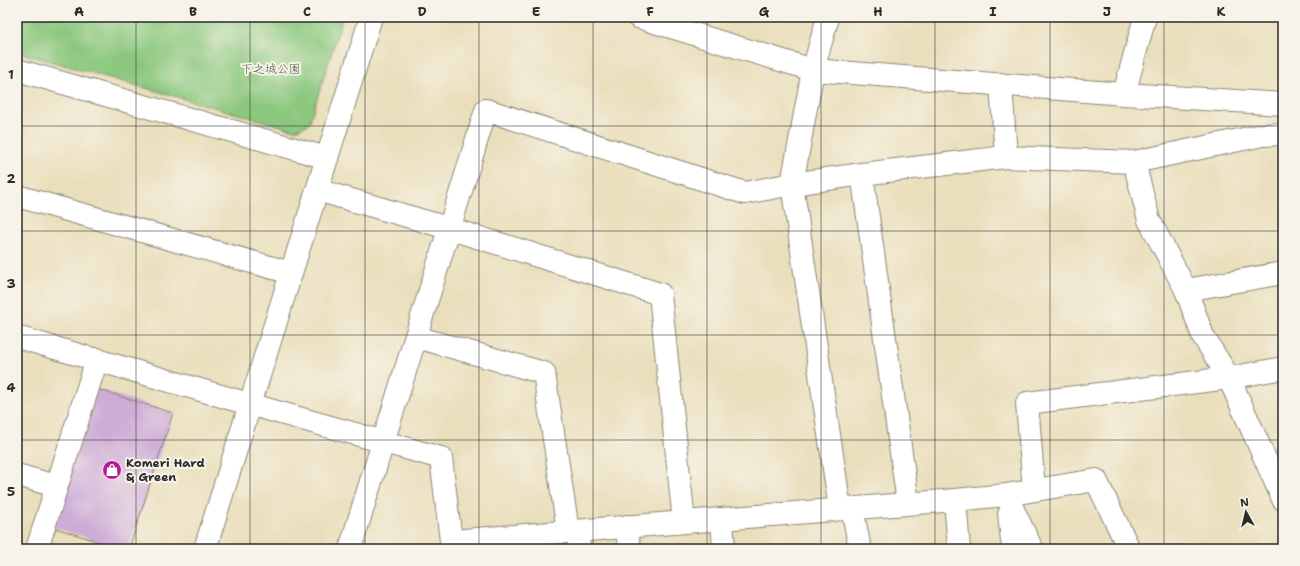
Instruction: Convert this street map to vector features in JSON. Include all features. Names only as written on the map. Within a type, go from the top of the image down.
[{"type":"street","points":[[205,549],[371,17]]},
{"type":"street","points":[[638,17],[813,70],[1124,94],[1283,104]]},
{"type":"street","points":[[828,17],[813,70],[792,184],[846,508],[860,549]]},
{"type":"street","points":[[1124,94],[1145,17]]},
{"type":"street","points":[[17,70],[327,158]]},
{"type":"street","points":[[1001,84],[1006,157]]},
{"type":"street","points":[[350,549],[416,337],[448,228],[486,110],[745,193],[792,184],[862,174],[1006,157],[1134,162],[1263,135],[1283,134]]},
{"type":"street","points":[[1134,162],[1149,220],[1186,290],[1203,336],[1229,378],[1283,499]]},
{"type":"street","points":[[862,174],[908,503]]},
{"type":"street","points":[[317,190],[448,228],[660,294],[684,522]]},
{"type":"street","points":[[17,196],[290,273]]},
{"type":"street","points":[[1186,290],[1283,272]]},
{"type":"street","points":[[17,337],[441,458],[452,545],[575,537],[627,526],[1006,495],[1096,480],[1129,549]]},
{"type":"street","points":[[416,337],[544,373],[575,537]]},
{"type":"street","points":[[37,549],[97,359]]},
{"type":"street","points":[[1034,490],[1027,403],[1229,378],[1283,368]]},
{"type":"street","points":[[17,475],[56,486]]},
{"type":"street","points":[[1006,495],[1013,549]]},
{"type":"street","points":[[1006,495],[1032,549]]},
{"type":"street","points":[[955,500],[959,549]]},
{"type":"street","points":[[722,519],[724,549]]},
{"type":"street","points":[[627,526],[629,549]]},
{"type":"green space","name":"下之城公園","points":[[17,17],[343,17],[309,124],[295,130],[17,52]]},
{"type":"building","name":"Komeri Hard & Green","points":[[97,389],[173,413],[129,549],[122,549],[52,527]]},
{"type":"place","name":"Komeri Hard & Green","points":[[112,470]]}]
